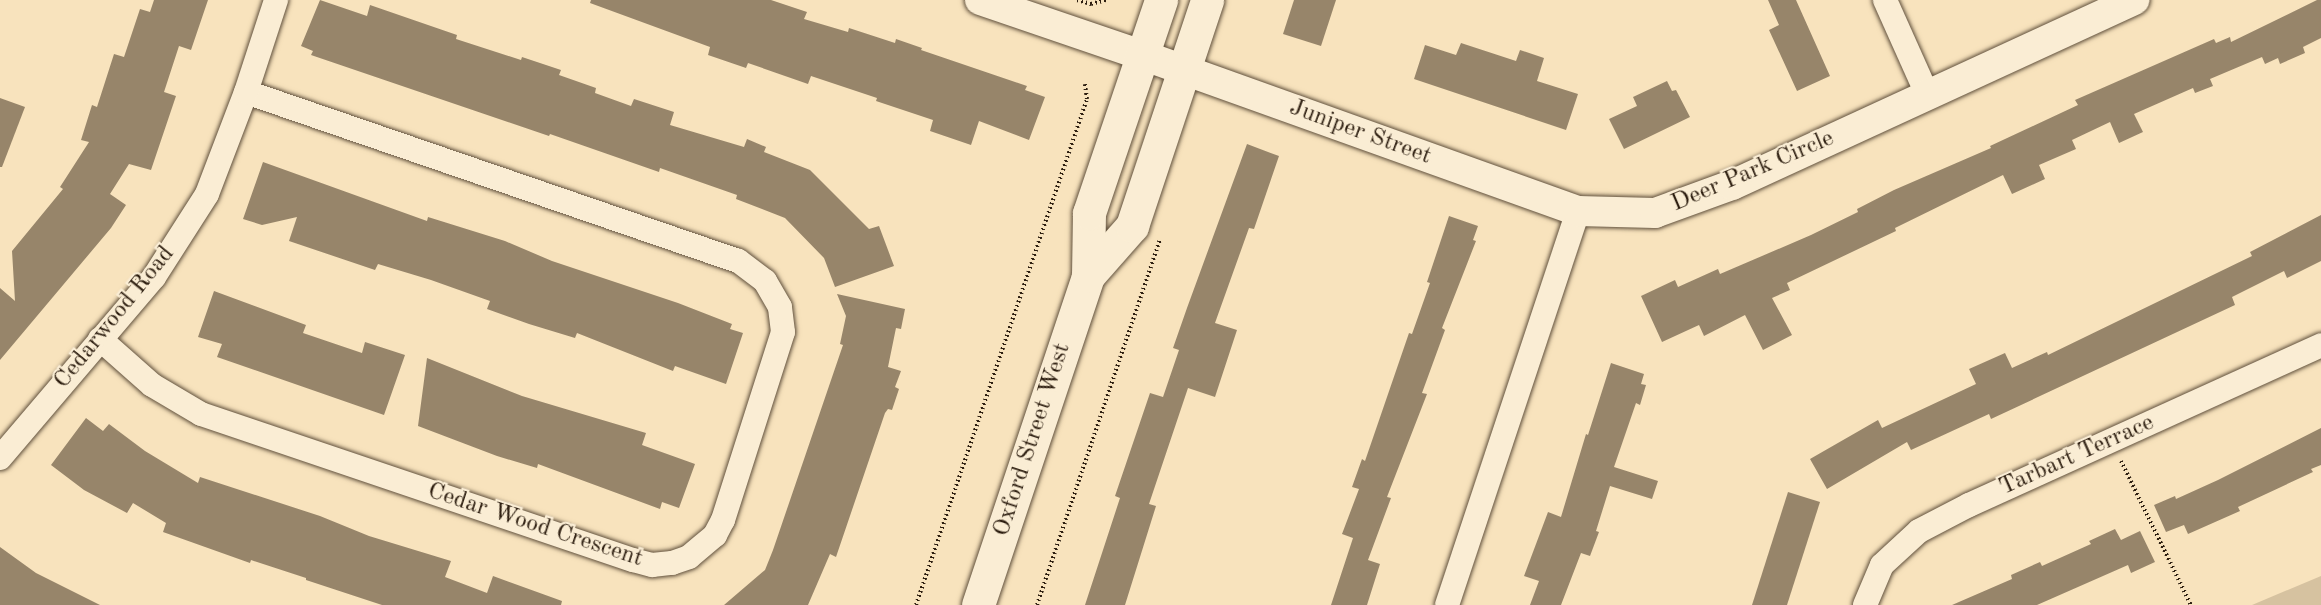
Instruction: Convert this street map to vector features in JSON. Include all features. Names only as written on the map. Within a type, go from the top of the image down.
[{"type":"main road","name":"Oxford Street West","points":[[978,605],[1088,276],[1089,213],[1161,0]]},
{"type":"main road","name":"Oxford Street West","points":[[1088,276],[1132,226],[1207,0]]},
{"type":"street","name":"Cedarwood Road","points":[[0,458],[154,277],[207,194],[246,92],[276,0]]},
{"type":"street","name":"Juniper Street","points":[[980,0],[1184,69],[1578,211]]},
{"type":"street","points":[[1885,0],[1928,96]]},
{"type":"street","name":"Deer Park Circle","points":[[1578,211],[1656,213],[1732,185],[2134,0]]},
{"type":"street","name":"Cedar Wood Crescent","points":[[100,339],[152,385],[201,414],[633,560],[652,565],[672,563],[689,557],[715,534],[723,520],[783,332],[780,307],[765,281],[738,261],[246,92]]},
{"type":"street","points":[[1447,605],[1578,211]]},
{"type":"street","name":"Tarbart Terrace","points":[[1865,605],[1882,565],[1919,531],[1969,505],[2321,345]]},
{"type":"path","points":[[1077,0],[1091,4],[1106,0]]},
{"type":"path","points":[[916,605],[1087,99],[1085,84]]},
{"type":"path","points":[[1037,605],[1163,231]]},
{"type":"path","points":[[2121,460],[2191,605]]},
{"type":"shaded area","points":[[2321,576],[2321,605],[2252,605]]},
{"type":"building","points":[[154,0],[208,0],[191,50],[179,46],[164,92],[176,96],[151,170],[129,164],[110,194],[126,205],[111,228],[0,360],[0,288],[15,301],[12,251],[63,189],[60,187],[89,142],[81,140],[92,105],[97,107],[114,54],[124,57],[140,9],[150,12]]},
{"type":"building","points":[[320,0],[367,16],[370,5],[457,35],[456,39],[561,70],[559,75],[596,88],[595,93],[631,106],[634,99],[674,112],[670,125],[744,147],[747,139],[766,147],[764,152],[810,170],[869,229],[879,226],[894,266],[835,287],[824,258],[785,218],[736,199],[737,195],[660,168],[659,172],[550,134],[549,136],[311,55],[313,51],[301,46]]},
{"type":"building","points":[[591,0],[771,0],[807,12],[804,19],[848,32],[849,28],[895,43],[896,39],[922,48],[921,50],[1027,86],[1025,90],[1045,97],[1029,140],[979,121],[971,145],[930,131],[933,120],[876,101],[877,98],[811,76],[808,84],[748,63],[746,68],[708,55],[710,47],[590,3]]},
{"type":"building","points":[[1294,0],[1336,0],[1321,46],[1283,34]]},
{"type":"building","points":[[1768,0],[1796,0],[1830,76],[1797,91],[1769,30],[1779,25]]},
{"type":"building","points":[[2321,0],[2321,38],[2303,47],[2305,53],[2280,64],[2278,58],[2265,64],[2262,57],[2210,79],[2213,86],[2195,93],[2193,88],[2134,114],[2143,132],[2119,143],[2110,122],[2072,140],[2076,149],[2039,165],[2045,179],[2012,194],[2003,175],[1895,228],[1896,231],[1787,283],[1790,290],[1772,298],[1792,335],[1763,350],[1745,315],[1704,336],[1699,325],[1662,342],[1641,296],[1675,280],[1678,287],[1718,269],[1720,274],[1811,235],[1858,212],[1857,209],[1894,190],[1991,148],[1990,146],[2078,105],[2075,100],[2214,39],[2216,43],[2230,37],[2231,42]]},
{"type":"building","points":[[1461,43],[1516,61],[1520,50],[1544,58],[1537,81],[1578,94],[1566,130],[1414,79],[1425,45],[1456,55]]},
{"type":"building","points":[[1667,81],[1672,91],[1676,90],[1690,117],[1624,149],[1609,119],[1637,106],[1633,97]]},
{"type":"building","points":[[0,98],[25,107],[2,167],[0,167]]},
{"type":"building","points":[[1247,144],[1279,156],[1254,229],[1249,228],[1215,323],[1237,330],[1215,397],[1188,388],[1149,504],[1156,506],[1125,605],[1085,605],[1120,498],[1115,496],[1150,393],[1163,397],[1179,350],[1173,348]]},
{"type":"building","points":[[263,162],[427,221],[428,217],[505,241],[552,261],[678,303],[732,324],[730,329],[743,333],[726,384],[675,366],[673,371],[577,333],[575,338],[529,324],[487,309],[490,301],[431,280],[378,264],[375,270],[289,241],[297,217],[262,225],[243,219]]},
{"type":"building","points":[[2321,215],[2321,261],[2287,278],[2284,271],[2232,297],[2235,305],[1991,419],[1989,414],[1911,450],[1907,442],[1827,489],[1810,459],[1878,420],[1882,428],[1976,384],[1969,369],[2005,353],[2012,368],[2047,352],[2048,355],[2252,256],[2250,252]]},
{"type":"building","points":[[1449,216],[1478,226],[1473,240],[1476,241],[1442,328],[1445,330],[1422,393],[1427,394],[1387,497],[1391,498],[1368,560],[1380,564],[1367,605],[1331,605],[1353,538],[1342,534],[1359,489],[1352,487],[1362,459],[1365,461],[1409,333],[1412,334],[1430,283],[1427,282]]},
{"type":"building","points":[[214,291],[306,325],[303,333],[362,353],[365,342],[405,355],[384,415],[217,357],[222,344],[198,337]]},
{"type":"building","points":[[837,294],[905,309],[901,329],[896,328],[888,367],[901,371],[895,387],[899,389],[892,410],[888,409],[885,413],[836,557],[830,554],[808,605],[724,605],[765,570],[773,550],[843,345],[840,344],[846,316]]},
{"type":"building","points":[[427,358],[522,396],[646,433],[642,445],[695,464],[679,508],[662,502],[660,509],[538,464],[537,468],[497,456],[418,426]]},
{"type":"building","points":[[1611,363],[1644,374],[1641,384],[1646,385],[1640,405],[1636,403],[1614,467],[1658,481],[1652,499],[1610,486],[1596,531],[1599,532],[1590,556],[1581,553],[1561,605],[1530,605],[1539,581],[1524,576],[1548,512],[1561,517],[1586,434],[1588,435]]},
{"type":"building","points":[[86,418],[103,431],[109,424],[145,451],[198,483],[200,477],[320,516],[369,536],[451,561],[445,577],[487,593],[493,576],[562,601],[561,605],[382,605],[251,560],[250,563],[163,532],[166,523],[133,503],[127,513],[84,490],[51,465]]},
{"type":"building","points":[[2321,428],[2321,465],[2311,469],[2313,472],[2238,507],[2240,511],[2188,534],[2184,525],[2166,532],[2154,505],[2175,496],[2176,499],[2218,480]]},
{"type":"building","points":[[1788,492],[1820,502],[1787,605],[1752,605]]},
{"type":"building","points":[[2115,529],[2121,540],[2140,531],[2155,562],[2131,573],[2128,565],[2037,605],[1952,605],[2012,579],[2011,575],[2040,562],[2042,566],[2091,544],[2089,541]]},
{"type":"building","points":[[0,547],[36,573],[100,605],[0,605]]}]
